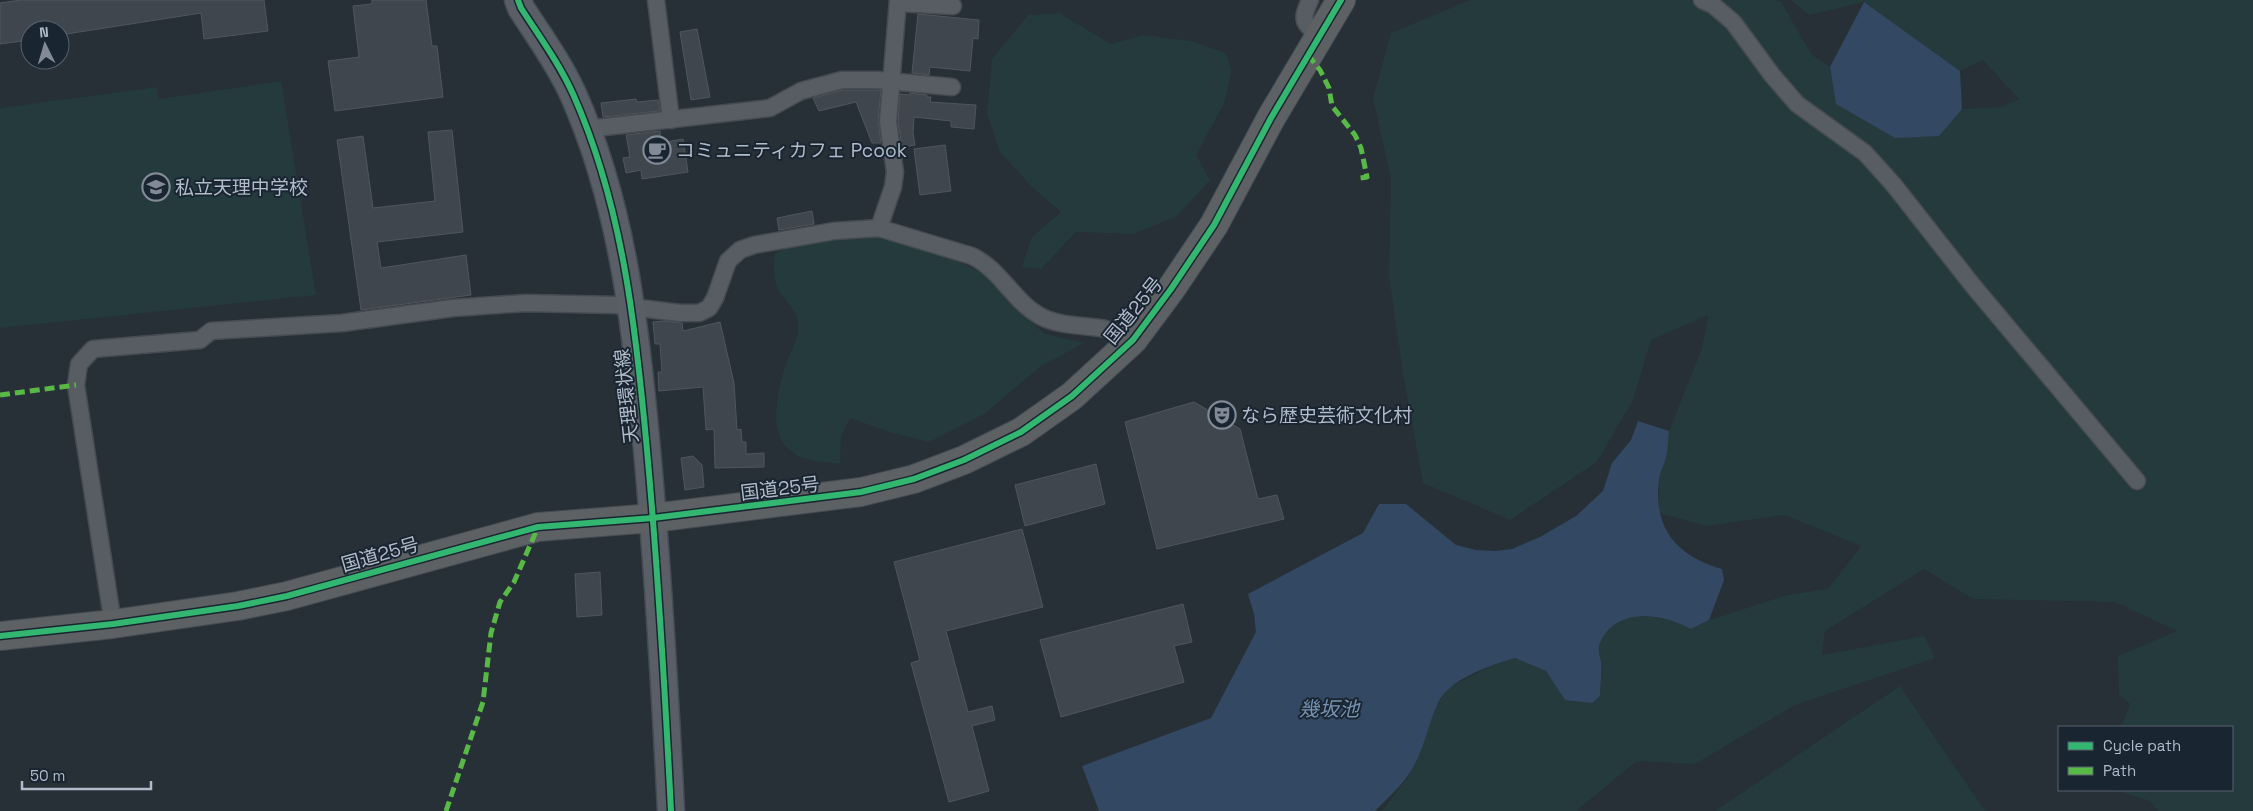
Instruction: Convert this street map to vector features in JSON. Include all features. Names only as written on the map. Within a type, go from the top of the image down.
[{"type":"highway","name":"国道25号","points":[[0,636],[113,624],[238,606],[287,596],[538,527],[653,518],[861,492],[914,480],[964,460],[1021,432],[1072,396],[1132,340],[1171,289],[1214,225],[1271,118],[1341,0]]},
{"type":"main road","name":"天理環状線","points":[[518,0],[521,8],[564,76],[587,130],[620,239],[640,380],[653,518],[671,811]]},
{"type":"street","points":[[656,0],[671,120]]},
{"type":"street","points":[[1310,0],[1303,16],[1306,26],[1320,35]]},
{"type":"street","points":[[1702,0],[1713,5],[1733,22],[1796,104],[1864,153],[1893,184],[1974,287],[2137,481]]},
{"type":"street","points":[[879,228],[893,187],[895,172],[888,122],[898,1],[953,6]]},
{"type":"street","points":[[587,130],[770,108],[801,91],[842,80],[891,82],[952,88]]},
{"type":"street","points":[[113,624],[76,385],[79,364],[94,349],[200,340],[212,331],[342,323],[452,308],[526,303],[615,305],[680,314],[699,313],[709,308],[715,298],[728,261],[740,250],[754,245],[834,231],[879,228],[972,256],[984,262],[1026,306],[1042,317],[1066,324],[1103,328],[1132,340]]},
{"type":"green space","points":[[1470,0],[1776,0],[1781,2],[1812,55],[1830,67],[1836,104],[1938,136],[1962,109],[2001,107],[2019,99],[1983,60],[1960,71],[1864,2],[1809,15],[1791,0],[2253,0],[2253,811],[2158,811],[2150,801],[2117,791],[2233,791],[2233,726],[2119,726],[2122,724],[2130,704],[2119,694],[2118,656],[2177,631],[2115,602],[1973,599],[1924,569],[1825,631],[1822,655],[1924,636],[1935,658],[1795,705],[1695,764],[1637,761],[1576,811],[1382,811],[1409,776],[1438,703],[1448,688],[1493,665],[1515,658],[1546,671],[1553,681],[1600,696],[1601,661],[1599,646],[1606,633],[1615,624],[1640,616],[1667,619],[1692,629],[1710,620],[1787,595],[1828,589],[1861,546],[1784,515],[1707,526],[1659,513],[1659,478],[1667,449],[1669,431],[1702,348],[1708,315],[1651,340],[1633,400],[1597,462],[1510,520],[1423,483],[1403,374],[1389,275],[1391,179],[1373,98],[1391,33]]},
{"type":"green space","points":[[1059,13],[1111,44],[1144,35],[1191,41],[1226,53],[1232,70],[1224,104],[1196,155],[1210,180],[1177,216],[1133,234],[1076,232],[1041,269],[1022,267],[1032,237],[1061,212],[1030,185],[1000,152],[987,113],[992,59],[1028,15]]},
{"type":"green space","name":"私立天理中学校","points":[[281,81],[316,295],[0,328],[0,108],[157,87],[159,99]]},
{"type":"green space","points":[[866,233],[957,261],[987,275],[1008,301],[1045,334],[1084,343],[1040,367],[984,414],[929,442],[889,432],[850,418],[841,436],[840,464],[815,461],[797,455],[784,444],[779,434],[777,423],[776,412],[779,387],[796,339],[798,323],[795,312],[777,287],[774,274],[775,253],[786,248]]},
{"type":"green space","points":[[1900,686],[1985,811],[1715,811]]},
{"type":"water","points":[[1864,2],[1960,71],[1962,109],[1939,136],[1895,138],[1836,104],[1830,67]]},
{"type":"water","name":"幾坂池","points":[[1638,421],[1669,431],[1666,458],[1659,479],[1658,496],[1664,526],[1680,548],[1706,563],[1722,569],[1724,580],[1709,620],[1691,629],[1666,619],[1639,616],[1615,624],[1606,633],[1599,646],[1601,661],[1600,696],[1592,703],[1565,700],[1546,671],[1515,658],[1483,669],[1461,680],[1443,694],[1438,703],[1422,748],[1409,774],[1375,811],[1099,811],[1082,766],[1211,718],[1256,632],[1254,614],[1248,594],[1363,533],[1379,504],[1406,504],[1456,545],[1476,550],[1495,551],[1512,549],[1540,537],[1576,516],[1603,491],[1612,463],[1631,440]]},
{"type":"building","points":[[21,0],[264,0],[268,31],[204,39],[201,13],[70,33],[70,20],[20,20],[20,41],[0,44],[0,3]]},
{"type":"building","points":[[372,0],[426,0],[432,46],[437,46],[443,97],[335,111],[328,61],[359,57],[353,6],[372,4]]},
{"type":"building","points":[[918,14],[979,20],[978,39],[973,38],[970,71],[930,67],[929,75],[912,73]]},
{"type":"building","points":[[697,29],[710,97],[691,100],[680,32]]},
{"type":"building","points":[[843,90],[881,90],[878,121],[881,143],[872,143],[856,102],[819,111],[813,98]]},
{"type":"building","points":[[910,93],[927,95],[927,97],[931,97],[930,102],[976,105],[974,129],[951,127],[951,121],[914,117],[913,132],[915,145],[902,147],[898,122],[900,94],[910,95]]},
{"type":"building","points":[[636,99],[637,102],[658,100],[660,111],[603,117],[601,103]]},
{"type":"building","points":[[452,130],[463,232],[377,242],[381,268],[466,255],[471,295],[361,310],[337,140],[363,136],[373,208],[435,201],[428,132]]},
{"type":"building","name":"コミュニティカフェ Pcook","points":[[660,131],[661,143],[683,139],[688,172],[642,179],[641,170],[626,173],[623,158],[630,157],[626,135]]},
{"type":"building","points":[[945,145],[951,191],[920,195],[914,149]]},
{"type":"building","points":[[812,211],[814,224],[779,230],[777,218]]},
{"type":"building","points":[[653,322],[682,323],[683,331],[720,322],[734,383],[737,430],[741,429],[742,442],[746,442],[746,454],[764,453],[764,467],[715,468],[714,429],[706,430],[703,387],[659,391],[658,372],[662,372],[660,344],[655,344]]},
{"type":"building","points":[[1194,402],[1240,429],[1258,499],[1277,495],[1284,519],[1157,549],[1125,422]]},
{"type":"building","points":[[693,456],[702,465],[704,487],[685,490],[681,458]]},
{"type":"building","points":[[1096,464],[1105,504],[1025,526],[1015,485]]},
{"type":"building","points":[[1022,529],[1043,607],[946,631],[968,712],[992,706],[995,720],[972,726],[989,791],[949,802],[911,663],[920,660],[894,562]]},
{"type":"building","points":[[600,572],[602,615],[577,617],[575,574]]},
{"type":"building","points":[[1183,604],[1192,642],[1174,646],[1184,682],[1061,717],[1040,640]]},
{"type":"marked path","points":[[1308,55],[1320,70],[1329,88],[1332,106],[1355,135],[1361,148],[1367,177],[1360,178]]},
{"type":"marked path","points":[[0,395],[76,385]]},
{"type":"marked path","points":[[446,811],[483,702],[491,633],[500,602],[514,582],[538,527]]},
{"type":"cycle path","points":[[518,0],[521,8],[562,71],[590,136],[604,180],[625,269],[638,359],[651,495],[671,811]]},
{"type":"cycle path","points":[[0,636],[113,624],[238,606],[287,596],[538,527],[653,518],[861,492],[914,479],[964,460],[1021,432],[1072,396],[1133,340],[1171,289],[1214,225],[1271,118],[1341,0]]},
{"type":"place","name":"コミュニティカフェ Pcook","points":[[657,150]]},
{"type":"place","name":"私立天理中学校","points":[[156,187]]},
{"type":"place","name":"なら歴史芸術文化村","points":[[1222,415]]}]
